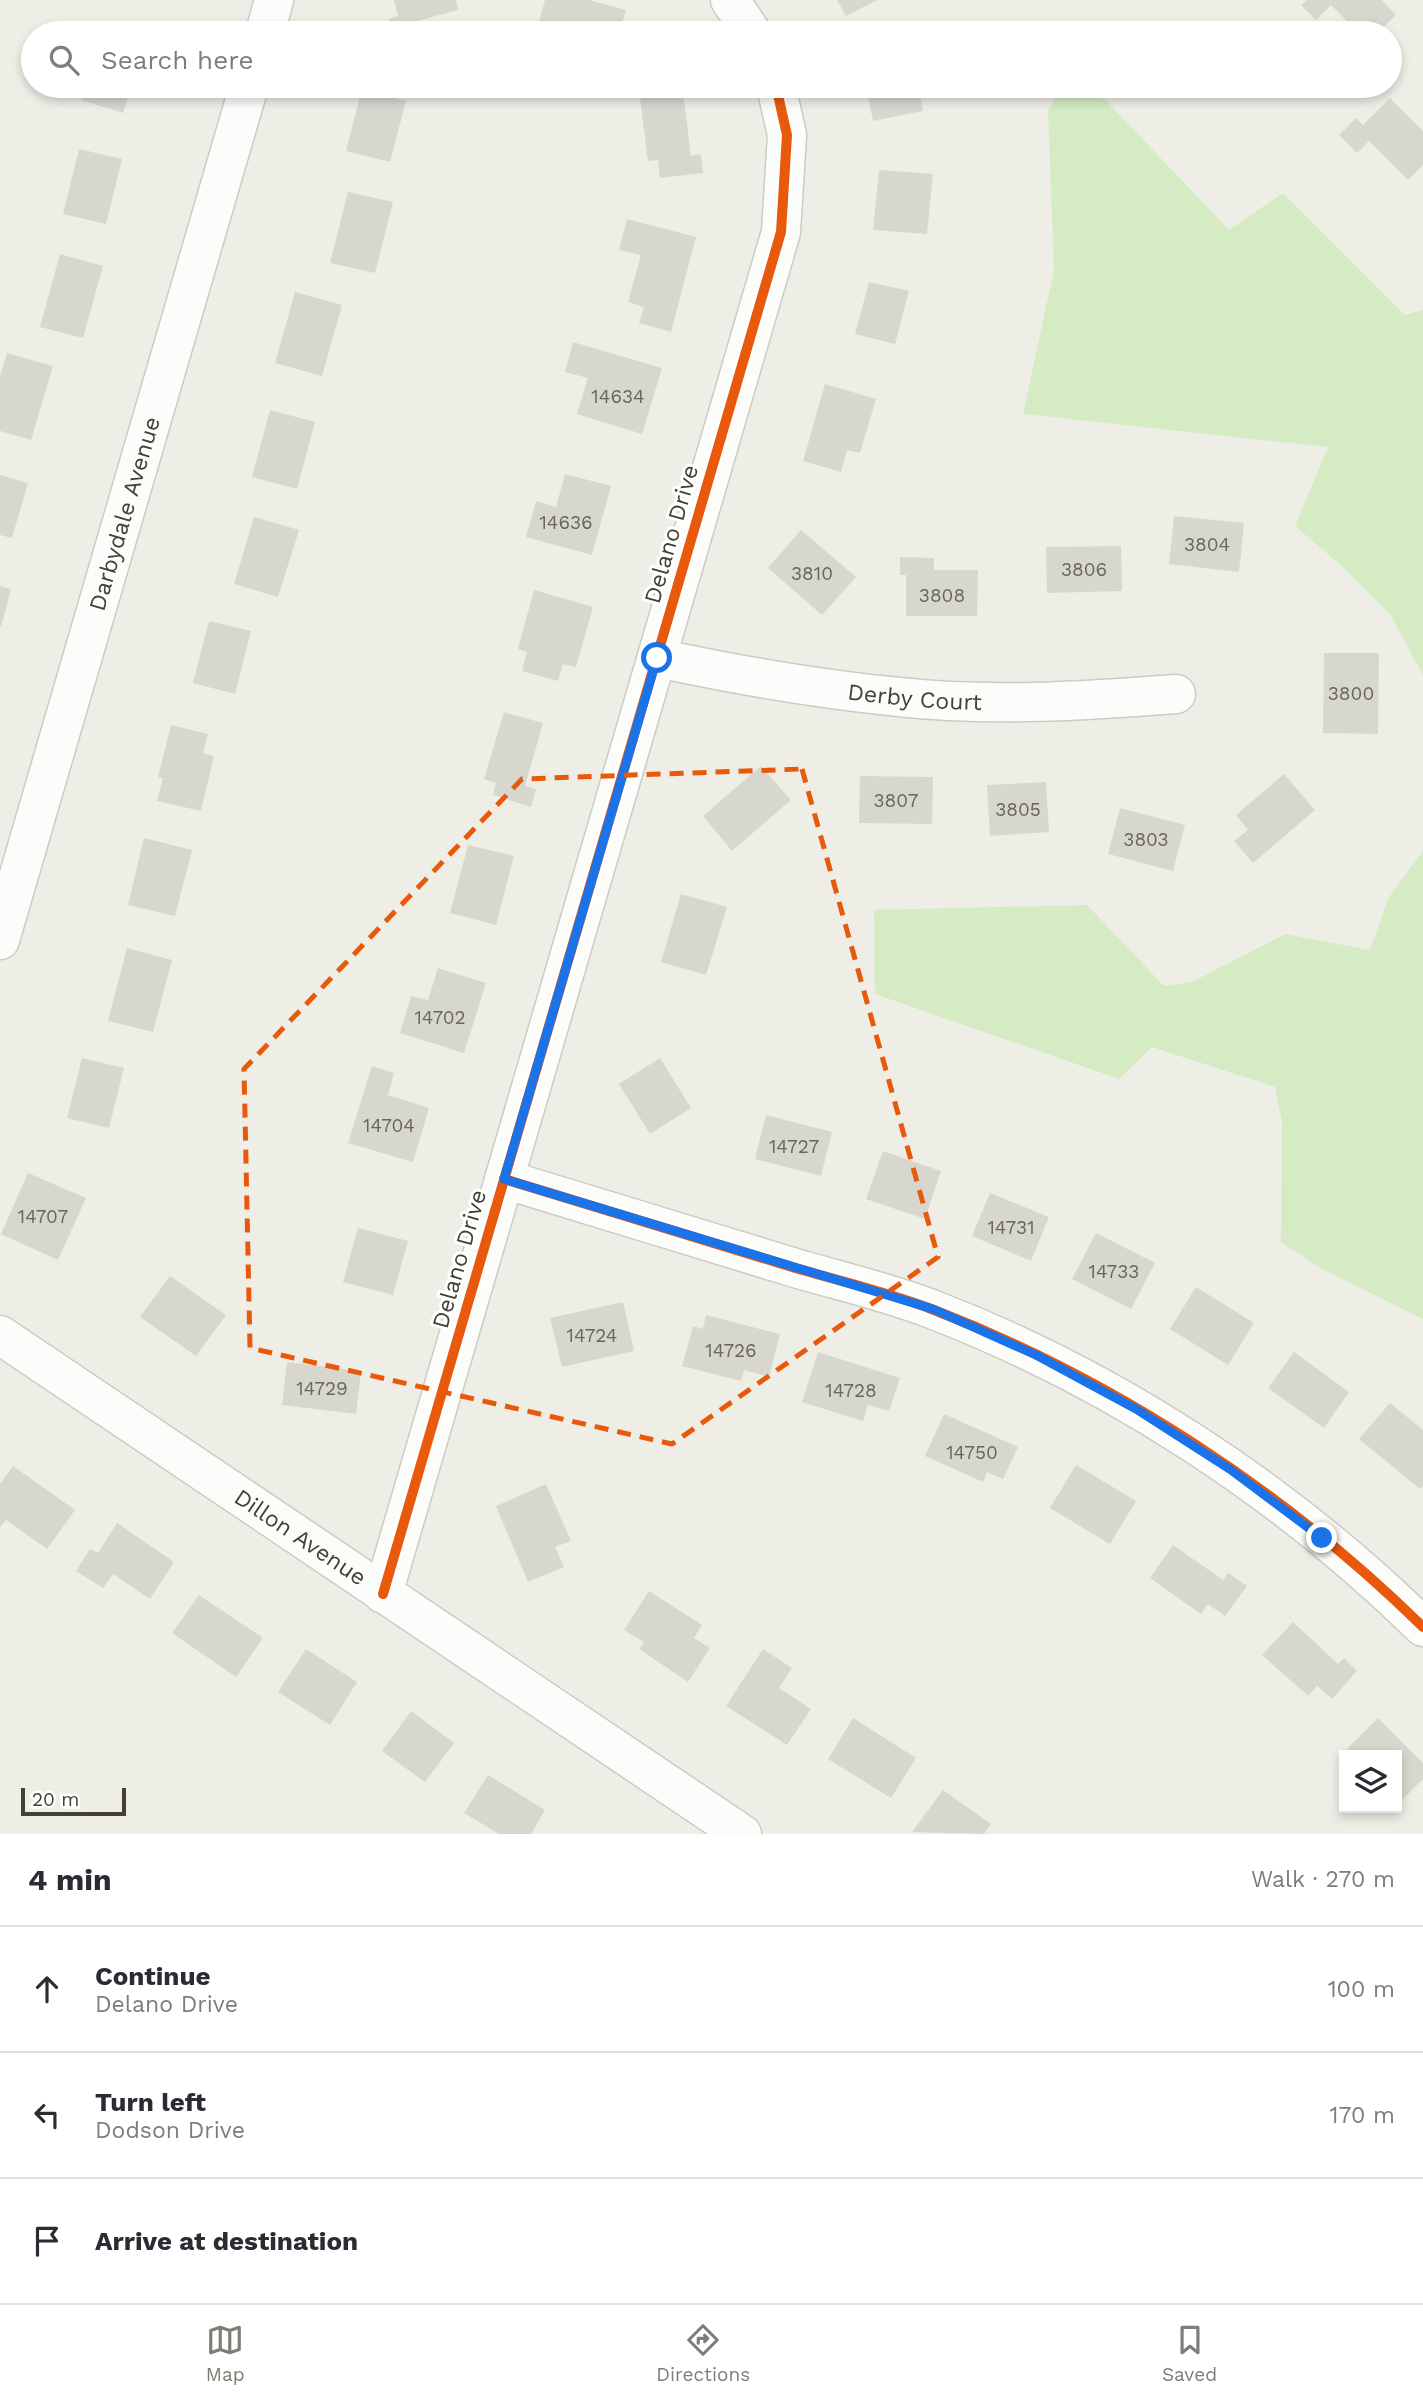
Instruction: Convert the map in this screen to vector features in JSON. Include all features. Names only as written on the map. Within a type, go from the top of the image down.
[{"type":"street","points":[[268,21],[274,0]]},
{"type":"street","points":[[730,0],[744,21]]},
{"type":"street","name":"Darbydale Avenue","points":[[0,940],[246,98]]},
{"type":"street","name":"Delano Drive","points":[[383,1594],[781,232],[787,176],[787,135],[779,98]]},
{"type":"street","name":"Derby Court","points":[[657,658],[766,681],[901,698],[1017,702],[1176,694]]},
{"type":"street","points":[[504,1179],[933,1309],[1036,1355],[1136,1409],[1231,1470],[1322,1538],[1423,1626]]},
{"type":"street","name":"Dillon Avenue","points":[[0,1335],[742,1834]]},
{"type":"highlighted area","points":[[802,769],[938,1257],[672,1444],[250,1348],[244,1069],[522,779]]},
{"type":"green space","points":[[1056,98],[1103,98],[1229,230],[1283,193],[1405,315],[1423,310],[1423,675],[1390,614],[1343,567],[1295,526],[1328,447],[1023,414],[1054,270],[1048,110]]},
{"type":"green space","points":[[1423,851],[1423,1319],[1322,1269],[1281,1242],[1282,1121],[1275,1087],[1152,1047],[1119,1079],[875,994],[874,910],[1087,905],[1164,986],[1192,982],[1285,934],[1370,950],[1389,897]]},
{"type":"building","points":[[394,0],[456,0],[458,10],[417,21],[389,21],[398,16]]},
{"type":"building","points":[[545,0],[589,0],[626,10],[623,21],[539,21]]},
{"type":"building","points":[[837,0],[877,0],[846,16]]},
{"type":"building","points":[[1307,0],[1382,0],[1396,15],[1390,21],[1347,21],[1331,5],[1316,20],[1301,5]]},
{"type":"building","points":[[82,98],[128,98],[123,113]]},
{"type":"building","points":[[360,98],[395,98],[406,101],[390,162],[346,151]]},
{"type":"building","points":[[640,98],[684,98],[691,156],[701,154],[703,173],[660,178],[658,160],[648,161]]},
{"type":"building","points":[[868,98],[920,98],[923,111],[873,121]]},
{"type":"building","points":[[1390,98],[1423,131],[1423,165],[1408,180],[1369,141],[1357,153],[1339,135],[1356,118],[1363,125]]},
{"type":"building","points":[[79,149],[122,159],[106,224],[63,214]]},
{"type":"building","points":[[879,170],[933,174],[927,234],[873,230]]},
{"type":"building","points":[[348,192],[393,202],[375,273],[330,263]]},
{"type":"building","points":[[627,219],[696,237],[671,332],[639,323],[644,307],[628,302],[641,255],[619,250]]},
{"type":"building","points":[[60,254],[103,266],[83,338],[40,327]]},
{"type":"building","points":[[869,282],[909,291],[895,344],[855,334]]},
{"type":"building","points":[[295,292],[342,305],[322,376],[275,363]]},
{"type":"building","points":[[573,342],[662,368],[642,434],[577,414],[588,378],[565,372]]},
{"type":"building","points":[[7,353],[53,366],[31,440],[0,431],[0,376]]},
{"type":"building","points":[[825,384],[876,399],[860,453],[847,450],[841,472],[803,461]]},
{"type":"building","points":[[270,410],[315,422],[297,489],[252,477]]},
{"type":"building","points":[[565,474],[611,486],[592,555],[526,537],[536,501],[556,507]]},
{"type":"building","points":[[0,475],[28,483],[12,538],[0,535]]},
{"type":"building","points":[[1174,516],[1244,523],[1239,572],[1169,564]]},
{"type":"building","points":[[254,517],[299,530],[278,597],[234,584]]},
{"type":"building","points":[[801,530],[856,577],[822,615],[768,568]]},
{"type":"building","points":[[1121,546],[1122,591],[1047,593],[1046,547]]},
{"type":"building","points":[[900,557],[934,558],[934,570],[978,570],[977,616],[906,616],[906,575],[900,575]]},
{"type":"building","points":[[0,586],[11,589],[1,627],[0,627]]},
{"type":"building","points":[[534,590],[593,607],[576,667],[563,664],[558,681],[522,671],[527,652],[518,649]]},
{"type":"building","points":[[209,621],[251,631],[235,694],[193,683]]},
{"type":"building","points":[[1324,653],[1379,653],[1378,734],[1323,733]]},
{"type":"building","points":[[504,712],[543,723],[525,786],[536,789],[531,807],[493,795],[496,783],[484,779]]},
{"type":"building","points":[[171,725],[208,734],[203,753],[214,756],[201,811],[157,801],[163,778],[158,777]]},
{"type":"building","points":[[761,766],[791,800],[732,851],[703,816]]},
{"type":"building","points":[[1284,774],[1315,810],[1253,863],[1234,841],[1248,830],[1236,815]]},
{"type":"building","points":[[860,776],[933,777],[932,824],[859,823]]},
{"type":"building","points":[[1046,782],[1049,832],[990,836],[987,785]]},
{"type":"building","points":[[1120,808],[1185,825],[1173,871],[1108,854]]},
{"type":"building","points":[[144,838],[192,850],[175,916],[128,905]]},
{"type":"building","points":[[468,845],[514,856],[496,925],[450,913]]},
{"type":"building","points":[[681,894],[727,907],[706,975],[661,962]]},
{"type":"building","points":[[127,948],[172,960],[153,1032],[108,1021]]},
{"type":"building","points":[[438,968],[486,983],[464,1053],[400,1033],[411,996],[428,1000]]},
{"type":"building","points":[[82,1058],[124,1068],[109,1128],[67,1118]]},
{"type":"building","points":[[660,1058],[691,1108],[650,1134],[619,1084]]},
{"type":"building","points":[[372,1066],[394,1073],[388,1095],[429,1108],[413,1162],[348,1143]]},
{"type":"building","points":[[766,1115],[832,1132],[821,1176],[755,1159]]},
{"type":"building","points":[[883,1151],[941,1171],[925,1219],[866,1199]]},
{"type":"building","points":[[28,1173],[86,1198],[58,1260],[1,1234]]},
{"type":"building","points":[[990,1193],[1049,1217],[1031,1261],[972,1236]]},
{"type":"building","points":[[358,1228],[408,1241],[393,1295],[343,1282]]},
{"type":"building","points":[[1096,1233],[1155,1263],[1131,1309],[1072,1279]]},
{"type":"building","points":[[170,1276],[226,1315],[196,1356],[140,1317]]},
{"type":"building","points":[[1196,1287],[1254,1323],[1228,1365],[1170,1329]]},
{"type":"building","points":[[623,1302],[634,1351],[562,1367],[550,1318]]},
{"type":"building","points":[[706,1315],[780,1334],[769,1377],[744,1370],[741,1381],[682,1366],[693,1326],[703,1329]]},
{"type":"building","points":[[818,1352],[900,1378],[889,1411],[868,1405],[863,1421],[802,1402]]},
{"type":"building","points":[[1294,1352],[1349,1392],[1324,1428],[1268,1388]]},
{"type":"building","points":[[287,1362],[361,1371],[356,1414],[282,1405]]},
{"type":"building","points":[[1390,1403],[1423,1430],[1423,1486],[1420,1489],[1359,1439]]},
{"type":"building","points":[[944,1414],[1018,1447],[1003,1479],[987,1472],[983,1482],[925,1456]]},
{"type":"building","points":[[1076,1465],[1136,1501],[1110,1544],[1050,1508]]},
{"type":"building","points":[[13,1466],[75,1510],[47,1549],[6,1520],[0,1527],[0,1484]]},
{"type":"building","points":[[546,1484],[571,1541],[555,1547],[564,1567],[528,1582],[496,1506]]},
{"type":"building","points":[[117,1523],[174,1562],[150,1599],[113,1574],[103,1588],[76,1571],[90,1549],[98,1553]]},
{"type":"building","points":[[1173,1545],[1223,1580],[1228,1573],[1247,1586],[1225,1616],[1208,1604],[1201,1614],[1150,1578]]},
{"type":"building","points":[[649,1591],[702,1625],[694,1638],[710,1648],[688,1682],[639,1649],[644,1642],[624,1630]]},
{"type":"building","points":[[199,1595],[263,1638],[236,1677],[172,1633]]},
{"type":"building","points":[[1293,1622],[1338,1664],[1344,1658],[1357,1671],[1332,1699],[1317,1686],[1308,1696],[1262,1655]]},
{"type":"building","points":[[306,1649],[357,1682],[330,1725],[278,1692]]},
{"type":"building","points":[[763,1649],[792,1668],[779,1688],[811,1709],[787,1745],[726,1706]]},
{"type":"building","points":[[411,1711],[454,1743],[425,1782],[382,1751]]},
{"type":"building","points":[[853,1718],[916,1758],[891,1798],[828,1759]]},
{"type":"building","points":[[1378,1718],[1423,1763],[1423,1779],[1402,1800],[1402,1750],[1347,1749]]},
{"type":"building","points":[[488,1775],[545,1810],[531,1834],[499,1834],[464,1813]]},
{"type":"building","points":[[943,1790],[991,1824],[984,1834],[912,1832]]},
{"type":"cycle path","points":[[383,1594],[781,232],[787,135],[779,98]]},
{"type":"cycle path","points":[[504,1179],[917,1304],[1001,1338],[1067,1370],[1131,1405],[1255,1486],[1314,1530],[1370,1577],[1423,1627]]},
{"type":"route","points":[[657,658],[504,1179],[933,1309],[1036,1355],[1136,1409],[1231,1470],[1322,1538]]}]
